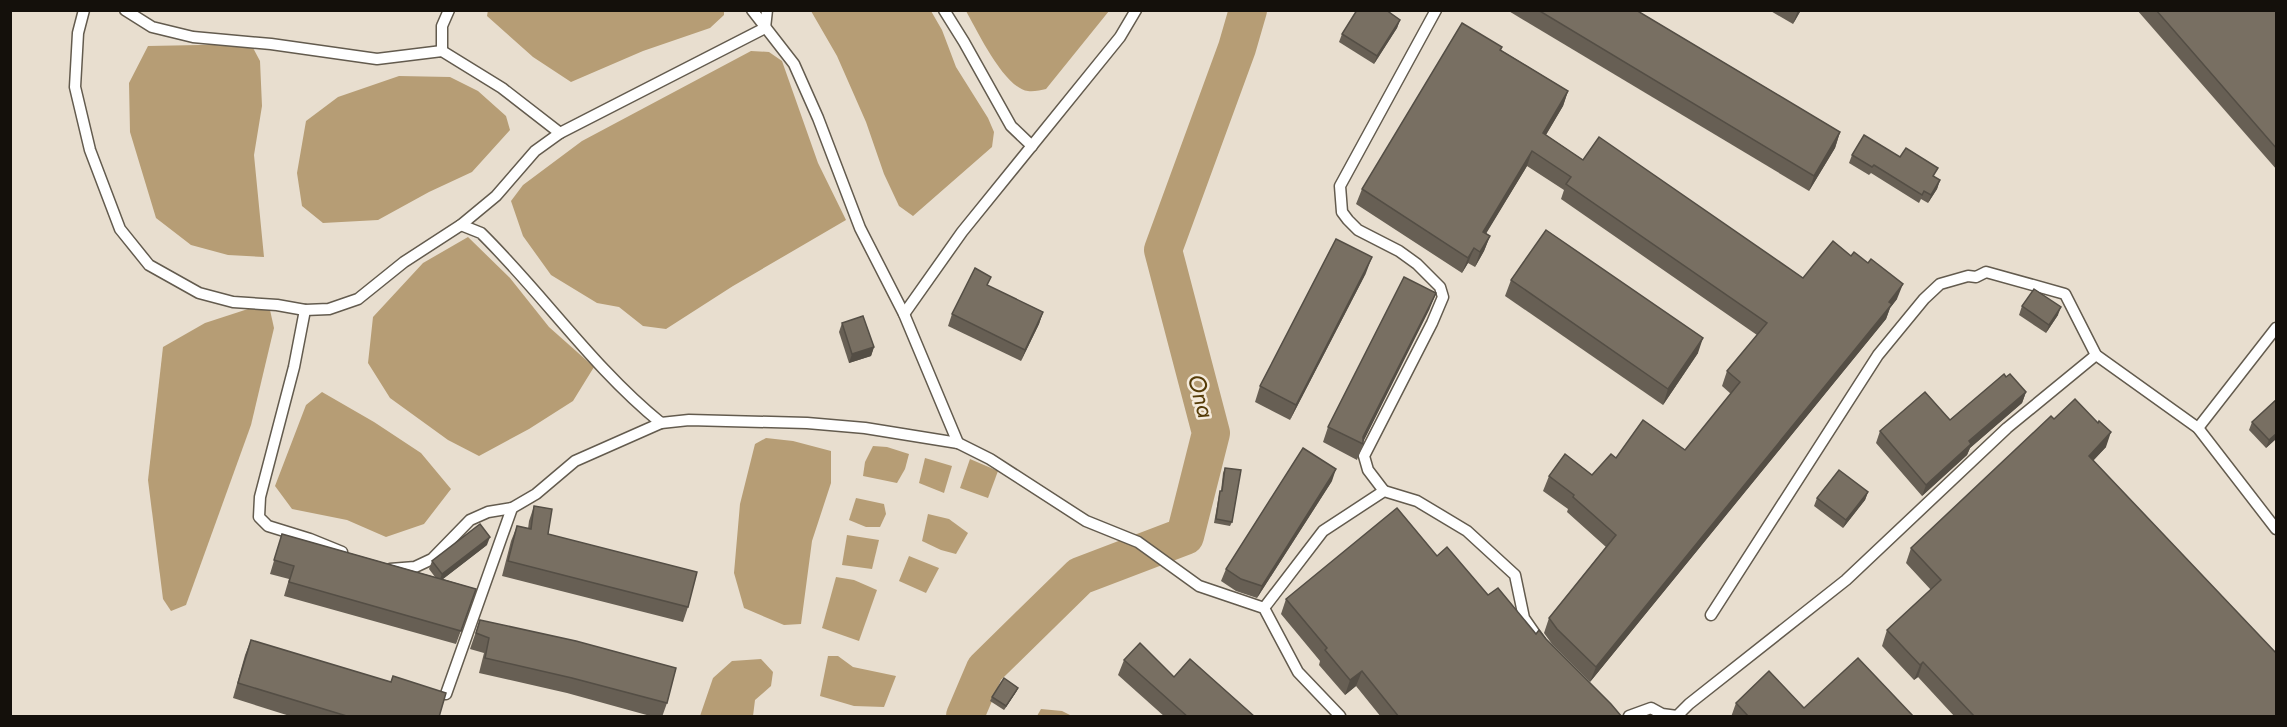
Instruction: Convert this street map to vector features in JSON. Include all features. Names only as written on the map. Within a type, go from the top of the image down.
[{"type":"lane","points":[[84,10],[78,33],[75,87],[90,150],[120,229],[149,265],[199,293],[233,302],[278,305],[305,310],[329,309],[358,299],[404,262],[461,225],[496,196],[535,151],[560,133],[765,28]]},
{"type":"lane","points":[[125,10],[152,27],[193,37],[271,44],[377,59],[442,51],[502,88],[560,133]]},
{"type":"lane","points":[[442,51],[442,26],[448,10]]},
{"type":"lane","points":[[752,10],[794,64],[860,228],[904,314],[958,443]]},
{"type":"lane","points":[[765,28],[767,10]]},
{"type":"lane","points":[[944,10],[1011,126],[1032,146]]},
{"type":"lane","points":[[904,314],[962,232],[1120,37],[1136,10]]},
{"type":"lane","points":[[1436,10],[1340,186],[1342,212],[1348,220],[1358,230],[1399,251],[1417,264],[1440,287],[1443,297],[1408,372],[1364,456],[1368,470],[1384,491],[1417,501],[1467,531],[1515,575],[1524,618],[1546,649]]},
{"type":"lane","points":[[461,225],[481,233],[628,394],[661,423]]},
{"type":"lane","points":[[1711,615],[1878,355],[1924,299],[1940,284],[1968,276],[1976,277],[1986,272],[2065,294],[2096,355],[2198,428],[2277,529]]},
{"type":"lane","points":[[305,310],[294,367],[260,497],[259,518],[268,526],[310,539],[351,556]]},
{"type":"lane","points":[[2198,428],[2277,328]]},
{"type":"lane","points":[[1629,717],[1651,708],[1662,714],[1677,717],[1689,704],[1846,580],[2007,428],[2096,355]]},
{"type":"lane","points":[[382,567],[392,569],[415,567],[432,559],[470,520],[512,508],[536,494],[575,461],[661,423],[689,420],[807,423],[865,428],[958,443],[990,459],[1086,521],[1138,542],[1199,586],[1263,608],[1298,672],[1340,717]]},
{"type":"lane","points":[[1263,608],[1323,531],[1384,491]]},
{"type":"lane","points":[[446,694],[512,508]]},
{"type":"shaded area","points":[[488,10],[724,10],[724,15],[710,28],[643,51],[571,82],[533,57],[487,16]]},
{"type":"shaded area","points":[[811,11],[931,11],[942,30],[956,67],[988,118],[994,132],[992,147],[913,216],[899,206],[837,56]]},
{"type":"shaded area","points":[[966,11],[1109,11],[1046,89],[1028,91],[1010,80],[1001,69]]},
{"type":"shaded area","points":[[251,44],[260,61],[262,106],[254,155],[264,257],[228,255],[191,245],[156,218],[130,132],[129,83],[148,46]]},
{"type":"shaded area","points":[[751,51],[769,52],[782,61],[818,163],[846,220],[733,286],[666,329],[643,326],[619,307],[597,303],[551,275],[523,236],[511,201],[523,185],[582,141]]},
{"type":"shaded area","points":[[399,76],[450,77],[478,91],[506,116],[510,130],[472,172],[378,220],[323,223],[302,206],[297,173],[306,121],[338,97]]},
{"type":"shaded area","points":[[468,237],[510,278],[549,327],[594,367],[573,401],[529,429],[479,456],[448,440],[390,398],[368,363],[373,317],[423,263]]},
{"type":"shaded area","points":[[251,308],[270,310],[274,328],[251,425],[186,605],[171,611],[163,599],[148,480],[163,347],[205,323]]},
{"type":"shaded area","points":[[322,392],[421,453],[451,489],[424,524],[386,537],[347,520],[292,509],[275,486],[306,405]]},
{"type":"shaded area","points":[[766,438],[793,441],[831,451],[831,483],[812,541],[801,624],[784,625],[744,608],[734,573],[740,504],[755,444]]},
{"type":"shaded area","points":[[873,446],[887,447],[909,454],[905,469],[897,483],[863,476],[865,462]]},
{"type":"shaded area","points":[[925,458],[952,466],[944,493],[919,483]]},
{"type":"shaded area","points":[[970,459],[998,471],[988,498],[960,488]]},
{"type":"shaded area","points":[[856,498],[884,504],[886,514],[880,527],[866,527],[849,520]]},
{"type":"shaded area","points":[[928,514],[949,519],[968,533],[956,554],[922,541]]},
{"type":"shaded area","points":[[847,535],[879,540],[872,569],[842,565]]},
{"type":"shaded area","points":[[909,556],[939,568],[926,593],[899,581]]},
{"type":"shaded area","points":[[836,577],[854,580],[877,590],[859,641],[822,628]]},
{"type":"shaded area","points":[[828,656],[838,656],[853,667],[896,676],[884,707],[854,706],[820,696]]},
{"type":"shaded area","points":[[761,659],[773,672],[771,686],[755,700],[753,716],[700,716],[713,678],[732,661]]},
{"type":"shaded area","points":[[1041,709],[1062,711],[1072,716],[1037,716]]},
{"type":"building","points":[[1357,10],[1386,10],[1400,20],[1377,56],[1342,34]]},
{"type":"building","points":[[1538,10],[1636,10],[1840,132],[1814,176]]},
{"type":"building","points":[[2156,10],[2277,10],[2277,149]]},
{"type":"building","points":[[1462,23],[1502,47],[1500,50],[1568,91],[1543,133],[1583,160],[1599,137],[1803,278],[1833,241],[1851,256],[1854,252],[1868,263],[1871,259],[1903,284],[1889,302],[1892,304],[1596,667],[1557,629],[1549,618],[1616,535],[1573,497],[1574,495],[1549,476],[1565,454],[1592,475],[1611,454],[1616,458],[1643,420],[1685,450],[1740,382],[1727,371],[1767,323],[1566,184],[1571,177],[1532,151],[1483,232],[1490,236],[1480,252],[1474,248],[1468,258],[1362,189]]},
{"type":"building","points":[[1864,135],[1900,157],[1906,148],[1938,168],[1933,176],[1940,180],[1931,195],[1924,191],[1922,195],[1874,165],[1872,167],[1852,155]]},
{"type":"building","points":[[1546,230],[1703,338],[1668,389],[1511,280]]},
{"type":"building","points":[[1336,239],[1372,257],[1296,405],[1260,386]]},
{"type":"building","points":[[975,268],[991,277],[987,285],[1043,312],[1025,350],[952,314]]},
{"type":"building","points":[[1404,277],[1436,293],[1363,437],[1363,444],[1328,427]]},
{"type":"building","points":[[2034,289],[2061,307],[2049,325],[2022,306]]},
{"type":"building","points":[[863,316],[874,347],[852,354],[842,323]]},
{"type":"building","points":[[2004,374],[2006,377],[2010,374],[2026,392],[1969,441],[1971,444],[1926,485],[1880,431],[1925,392],[1950,420]]},
{"type":"building","points":[[2075,399],[2098,423],[2099,421],[2111,432],[2089,456],[2277,654],[2277,717],[1975,717],[1923,662],[1920,665],[1887,630],[1941,580],[1911,548],[2051,416],[2054,419]]},
{"type":"building","points":[[2277,399],[2277,433],[2269,440],[2252,422]]},
{"type":"building","points":[[1303,448],[1336,469],[1262,586],[1241,579],[1226,569]]},
{"type":"building","points":[[1225,468],[1241,470],[1232,522],[1216,519]]},
{"type":"building","points":[[1839,470],[1868,492],[1846,520],[1817,498]]},
{"type":"building","points":[[534,506],[552,509],[548,534],[697,572],[688,607],[508,561],[517,526],[531,529]]},
{"type":"building","points":[[1397,508],[1437,556],[1447,547],[1488,595],[1498,588],[1536,634],[1539,630],[1622,717],[1399,717],[1362,671],[1350,680],[1286,599]]},
{"type":"building","points":[[480,524],[490,537],[442,574],[432,561]]},
{"type":"building","points":[[282,534],[476,589],[461,631],[289,582],[294,566],[274,560]]},
{"type":"building","points":[[480,620],[576,641],[676,668],[667,703],[485,658],[489,638],[476,633]]},
{"type":"building","points":[[251,640],[391,682],[393,676],[446,693],[439,717],[350,717],[238,683]]},
{"type":"building","points":[[1140,643],[1174,677],[1190,659],[1255,717],[1188,717],[1124,660]]},
{"type":"building","points":[[1858,658],[1914,717],[1749,717],[1736,703],[1769,671],[1804,708]]},
{"type":"building","points":[[1004,678],[1018,688],[1006,706],[992,697]]},
{"type":"waterway","name":"Ona","points":[[965,716],[985,669],[1080,576],[1185,536],[1211,433],[1163,250],[1237,48],[1248,10]]}]
